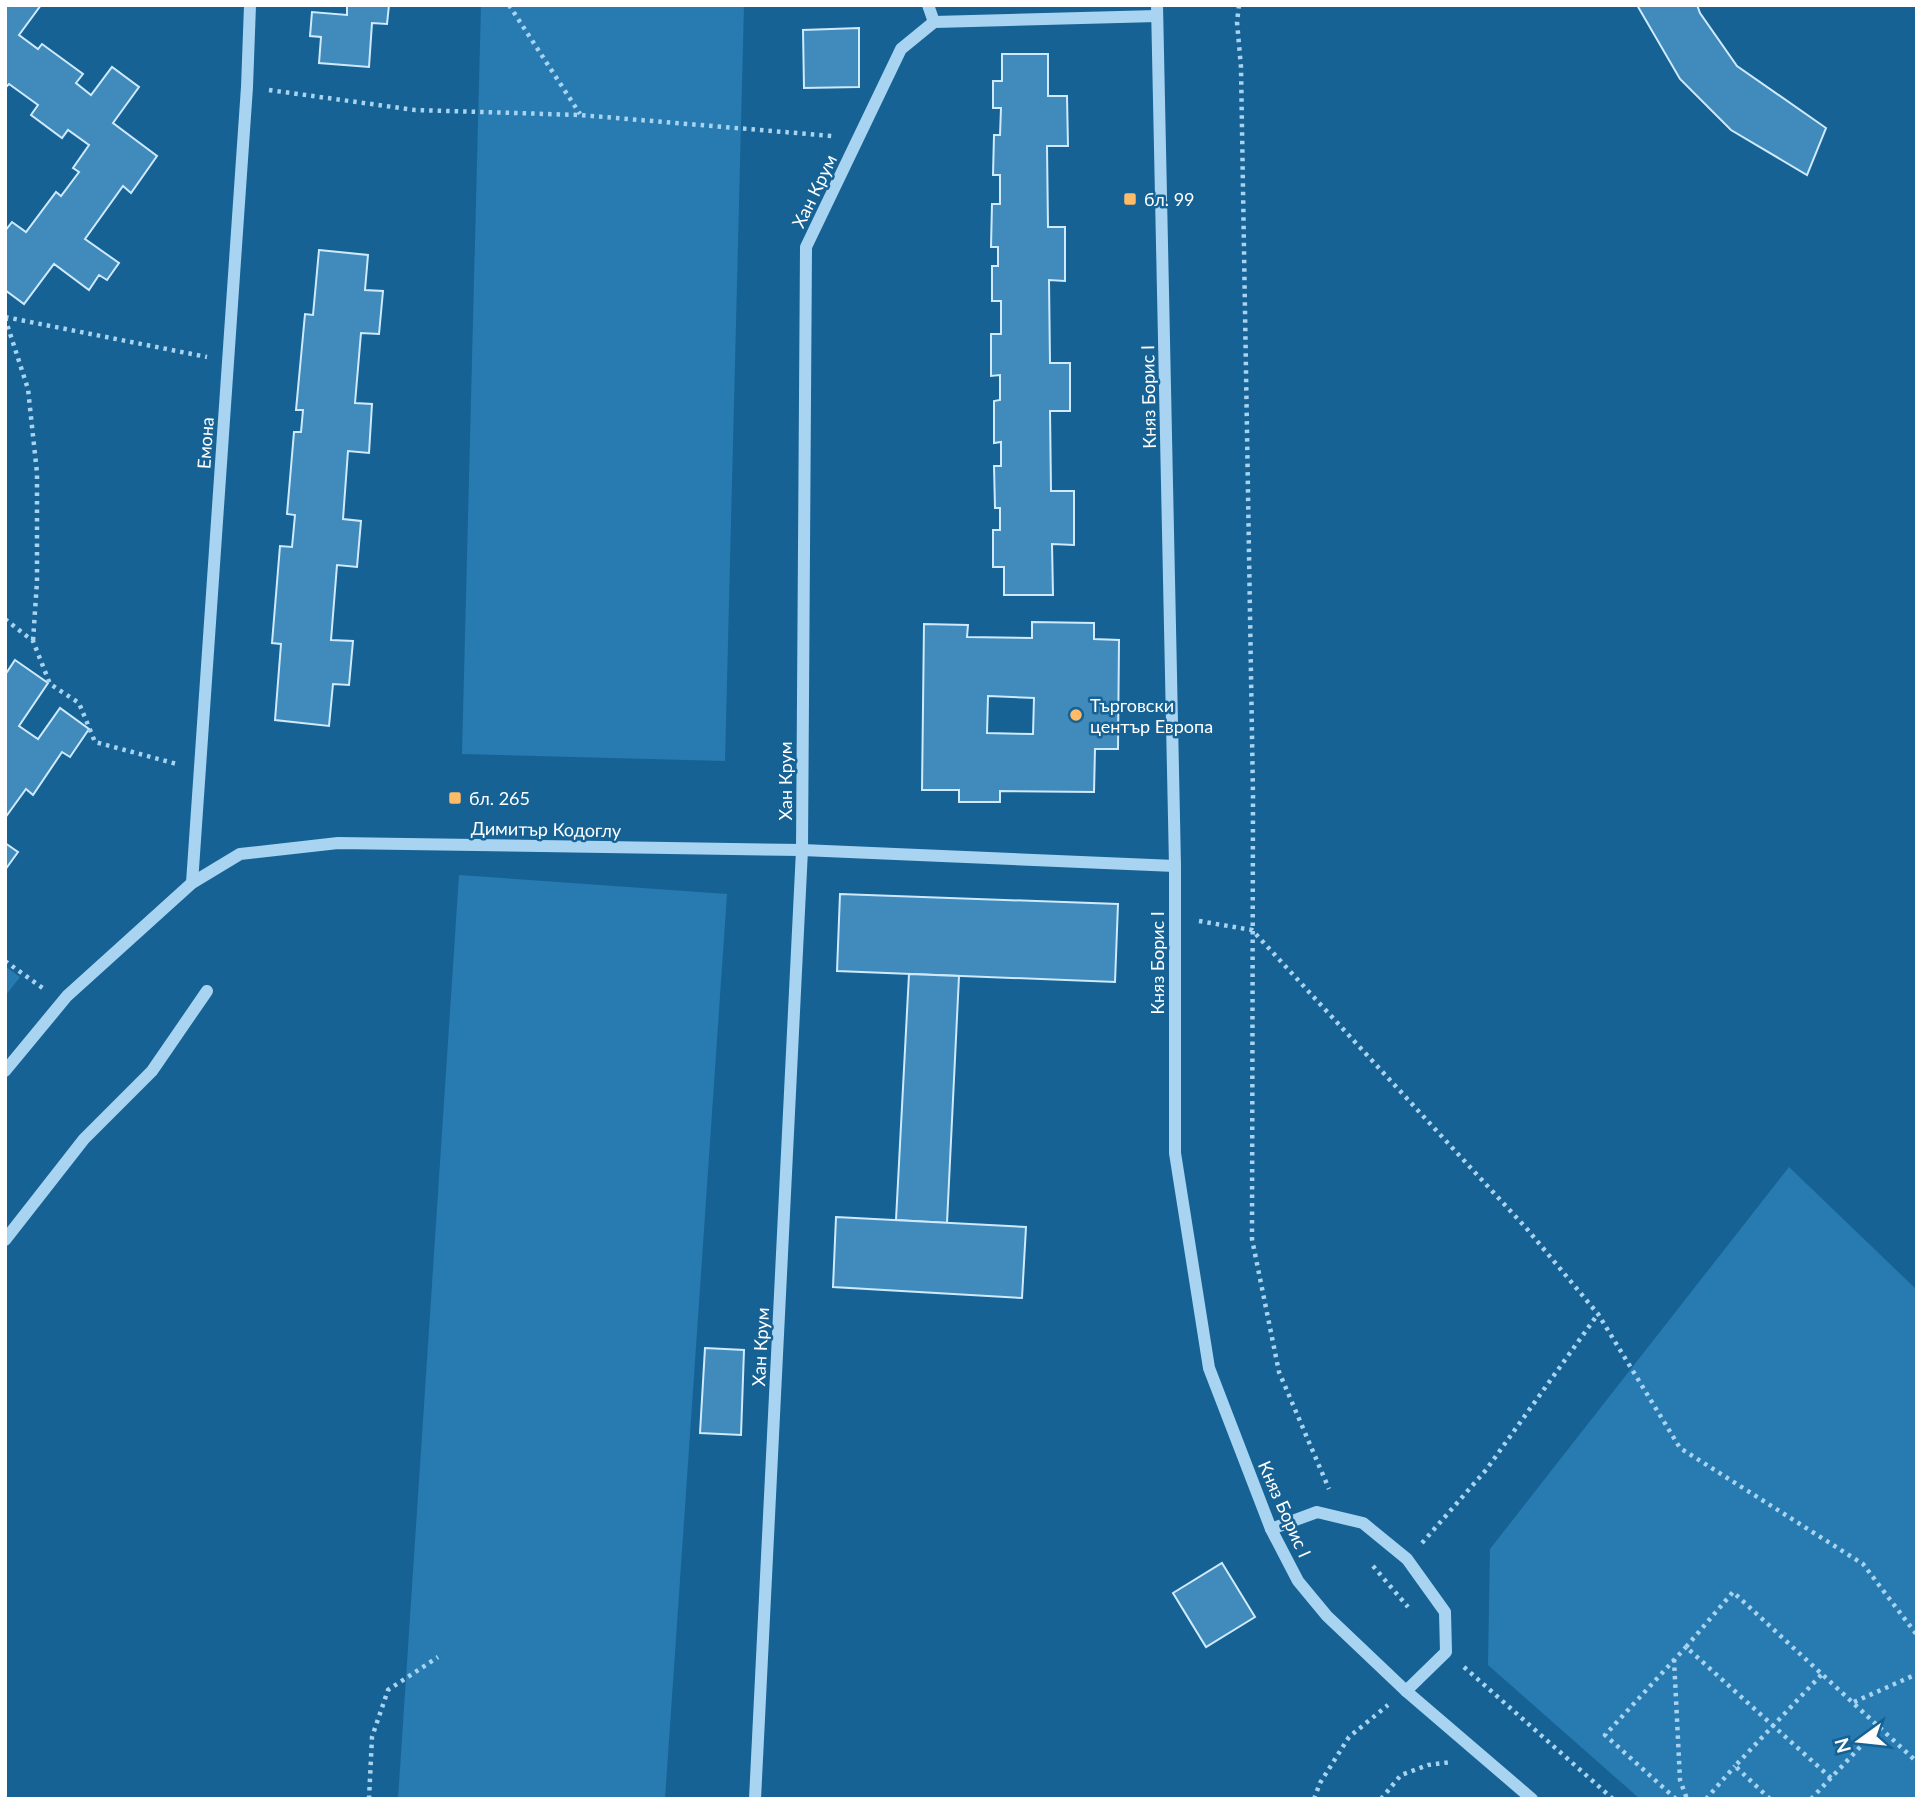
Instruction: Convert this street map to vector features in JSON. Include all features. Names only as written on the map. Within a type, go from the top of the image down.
[{"type":"street","name":"Емона","points":[[192,883],[247,87],[250,5]]},
{"type":"street","points":[[928,5],[934,22],[1157,11]]},
{"type":"street","name":"Княз Борис I","points":[[1157,11],[1175,866],[1175,1153],[1209,1368],[1271,1530],[1298,1581],[1327,1616],[1406,1691],[1532,1799]]},
{"type":"street","name":"Хан Крум","points":[[755,1799],[802,850],[806,247],[901,49],[934,22]]},
{"type":"street","name":"Димитър Кодоглу","points":[[5,1071],[62,1002],[192,883],[240,854],[338,843],[802,850],[1175,866]]},
{"type":"street","points":[[5,1240],[84,1139],[152,1071],[207,991]]},
{"type":"street","points":[[1271,1530],[1317,1513],[1343,1518],[1363,1523],[1407,1559],[1444,1612],[1446,1651],[1406,1691]]},
{"type":"path","points":[[509,5],[580,115]]},
{"type":"path","points":[[1239,5],[1237,22],[1241,67],[1248,444],[1252,1239],[1279,1372],[1343,1518]]},
{"type":"path","points":[[247,87],[415,110],[580,115],[859,139]]},
{"type":"path","points":[[5,317],[228,362]]},
{"type":"path","points":[[5,317],[29,388],[37,473],[37,581],[33,641],[50,684],[79,703],[95,742],[200,771]]},
{"type":"path","points":[[5,619],[33,641]]},
{"type":"path","points":[[1174,919],[1252,930],[1527,1229],[1598,1314],[1679,1448],[1863,1564],[1917,1635]]},
{"type":"path","points":[[5,961],[62,1002]]},
{"type":"path","points":[[1407,1559],[1486,1470],[1598,1314]]},
{"type":"path","points":[[1367,1559],[1411,1611]]},
{"type":"path","points":[[1676,1799],[1605,1735],[1733,1592],[1917,1762]]},
{"type":"path","points":[[1686,1647],[1831,1778]]},
{"type":"path","points":[[1446,1651],[1613,1799]]},
{"type":"path","points":[[369,1799],[372,1737],[388,1690],[438,1657]]},
{"type":"path","points":[[1674,1660],[1679,1780],[1687,1799]]},
{"type":"path","points":[[1706,1799],[1823,1673]]},
{"type":"path","points":[[1853,1702],[1917,1674]]},
{"type":"path","points":[[1314,1799],[1320,1783],[1349,1737],[1406,1691]]},
{"type":"path","points":[[1811,1799],[1879,1727]]},
{"type":"path","points":[[1381,1799],[1401,1775],[1428,1765],[1485,1759]]},
{"type":"path","points":[[1735,1766],[1770,1799]]},
{"type":"shaded area","points":[[481,5],[744,5],[725,761],[462,754]]},
{"type":"shaded area","points":[[459,875],[727,894],[665,1799],[398,1799]]},
{"type":"shaded area","points":[[5,966],[20,977],[5,996]]},
{"type":"shaded area","points":[[1789,1167],[1917,1290],[1917,1799],[1640,1799],[1488,1665],[1490,1549]]},
{"type":"building","points":[[5,5],[41,5],[19,35],[38,49],[42,44],[83,74],[76,83],[91,95],[112,67],[139,87],[113,123],[157,156],[131,193],[123,186],[85,239],[119,263],[107,280],[99,275],[89,290],[54,264],[24,304],[5,290],[5,231],[12,222],[26,232],[56,192],[61,196],[79,172],[73,168],[89,145],[68,130],[62,138],[31,115],[38,105],[9,84],[5,88]]},
{"type":"building","points":[[347,5],[389,5],[387,24],[372,23],[369,67],[319,63],[321,37],[310,36],[312,12],[347,15]]},
{"type":"building","points":[[1637,5],[1697,5],[1737,66],[1826,128],[1807,175],[1731,130],[1680,79]]},
{"type":"building","points":[[859,28],[859,87],[804,88],[803,30]]},
{"type":"building","points":[[1002,54],[1048,54],[1048,96],[1067,96],[1068,146],[1047,146],[1048,227],[1065,227],[1065,281],[1049,280],[1050,363],[1070,363],[1070,411],[1050,411],[1051,491],[1074,491],[1074,545],[1052,544],[1053,595],[1004,595],[1004,567],[993,567],[993,530],[1000,530],[1000,508],[995,508],[994,466],[1001,466],[1001,442],[994,443],[994,401],[1000,400],[1000,375],[991,376],[991,334],[1001,334],[1001,301],[992,301],[992,266],[998,266],[998,247],[991,247],[992,204],[1000,204],[1000,175],[993,175],[994,135],[1000,135],[1001,108],[993,108],[993,81],[1002,81]]},
{"type":"building","points":[[319,250],[368,255],[365,290],[383,291],[379,334],[361,333],[355,403],[372,404],[369,453],[348,451],[343,519],[361,521],[357,567],[337,565],[331,640],[353,641],[349,685],[333,684],[329,726],[275,720],[281,644],[272,643],[280,546],[292,547],[295,515],[287,514],[294,432],[301,432],[303,410],[296,410],[305,314],[313,315]]},
{"type":"building","name":"Търговски център Европа","points":[[1032,622],[1094,623],[1094,639],[1119,640],[1118,749],[1095,749],[1094,792],[1000,791],[1000,802],[959,802],[959,790],[922,790],[924,624],[968,625],[967,637],[1032,638]],"holes":[[[988,696],[1034,698],[1033,734],[987,733]]]},
{"type":"building","points":[[15,660],[48,683],[19,726],[38,739],[60,708],[89,729],[70,757],[62,752],[33,795],[26,789],[5,818],[5,675]]},
{"type":"building","points":[[5,843],[18,852],[5,870]]},
{"type":"building","points":[[840,894],[1118,904],[1115,982],[837,971]]},
{"type":"building","points":[[909,974],[959,976],[947,1223],[896,1220]]},
{"type":"building","points":[[836,1217],[1026,1227],[1022,1298],[833,1287]]},
{"type":"building","points":[[705,1348],[744,1350],[741,1435],[700,1433]]},
{"type":"building","points":[[1222,1563],[1255,1617],[1206,1647],[1173,1593]]},
{"type":"place","name":"бл. 99","points":[[1130,199]]},
{"type":"place","name":"Търговски център Европа","points":[[1076,715]]},
{"type":"place","name":"бл. 265","points":[[455,798]]}]
